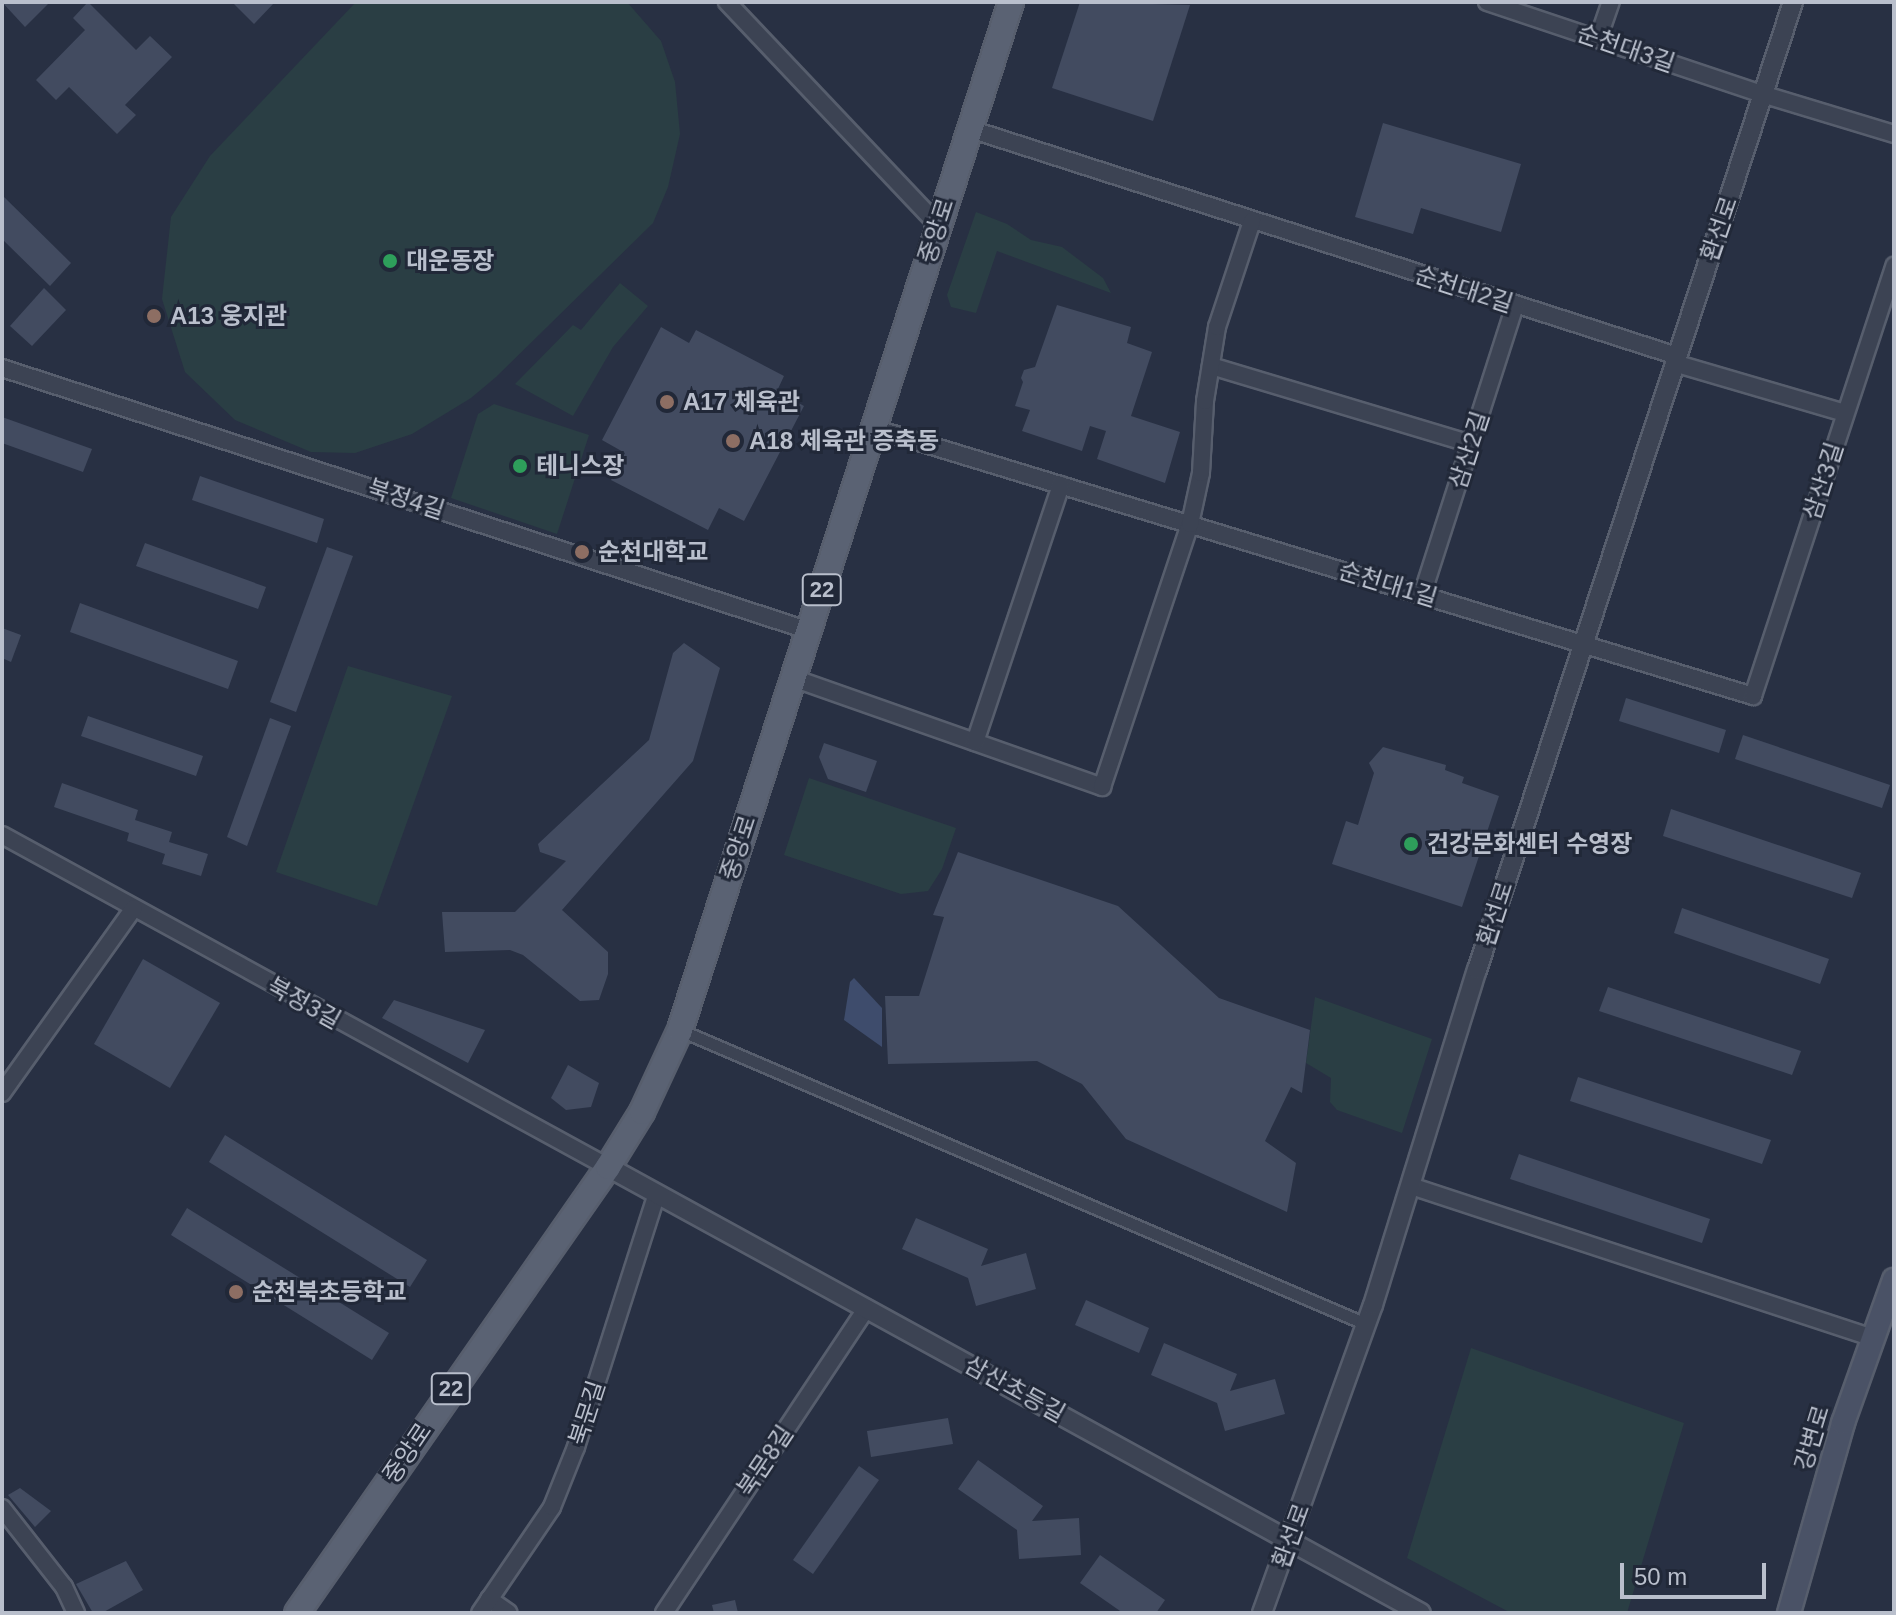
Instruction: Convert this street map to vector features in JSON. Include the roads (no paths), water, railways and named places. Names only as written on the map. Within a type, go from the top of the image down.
[{"type":"main road","name":"중앙로","points":[[297,1613],[608,1167],[642,1112],[680,1030],[1011,2]]},
{"type":"main road","name":"강변로","points":[[1789,1613],[1843,1423],[1894,1280]]},
{"type":"street","points":[[727,2],[938,225]]},
{"type":"street","name":"순천대3길","points":[[1487,2],[1765,95]]},
{"type":"street","points":[[1598,39],[1611,2]]},
{"type":"street","name":"환선로","points":[[1262,1613],[1366,1324],[1477,970],[1793,2]]},
{"type":"street","points":[[1765,95],[1894,134]]},
{"type":"street","name":"순천대2길","points":[[970,129],[1676,359]]},
{"type":"street","points":[[793,678],[1102,787],[1190,524],[1201,473],[1217,327],[1252,221]]},
{"type":"street","name":"삼산3길","points":[[1585,644],[1753,696],[1894,266]]},
{"type":"street","name":"삼산2길","points":[[1422,595],[1515,305]]},
{"type":"street","points":[[1676,359],[1845,413]]},
{"type":"street","points":[[1211,366],[1471,444]]},
{"type":"street","name":"북정4길","points":[[2,368],[810,631]]},
{"type":"street","name":"순천대1길","points":[[873,428],[1585,644]]},
{"type":"street","points":[[975,742],[1061,485]]},
{"type":"street","name":"북정3길","points":[[2,835],[608,1167]]},
{"type":"street","points":[[2,1093],[134,908]]},
{"type":"street","points":[[680,1030],[1366,1324]]},
{"type":"street","name":"삼산초등길","points":[[608,1167],[1421,1613]]},
{"type":"street","points":[[1411,1186],[1872,1338]]},
{"type":"street","name":"북문길","points":[[484,1606],[557,1497],[576,1447],[656,1196]]},
{"type":"street","name":"북문8길","points":[[664,1613],[867,1308]]},
{"type":"street","points":[[2,1508],[64,1587],[76,1613]]},
{"type":"street","points":[[484,1606],[509,1613]]},
{"type":"water","points":[[854,978],[882,1008],[882,1047],[844,1020],[850,982]]},
{"type":"place","name":"대운동장","points":[[390,261]]},
{"type":"place","name":"A13 웅지관","points":[[154,316]]},
{"type":"place","name":"A17 체육관","points":[[667,402]]},
{"type":"place","name":"A18 체육관 증축동","points":[[733,441]]},
{"type":"place","name":"테니스장","points":[[520,466]]},
{"type":"place","name":"순천대학교","points":[[582,552]]},
{"type":"place","name":"건강문화센터 수영장","points":[[1411,844]]},
{"type":"place","name":"순천북초등학교","points":[[236,1292]]}]
